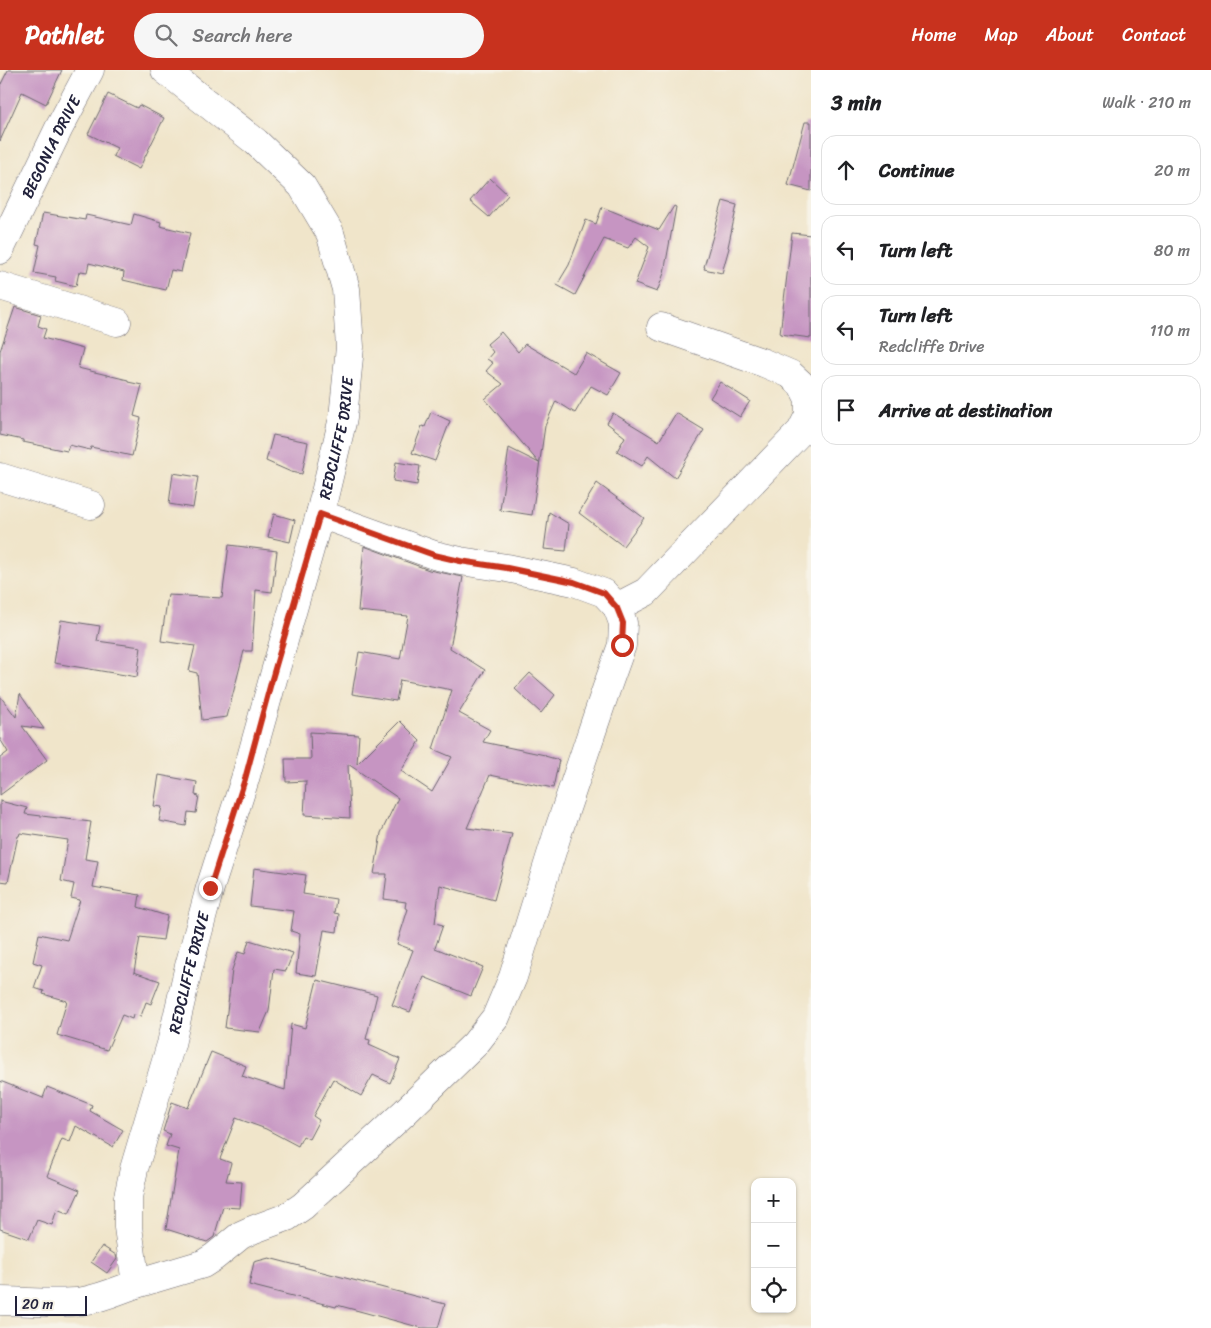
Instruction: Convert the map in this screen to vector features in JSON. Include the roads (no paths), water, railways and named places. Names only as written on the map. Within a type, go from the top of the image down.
[{"type":"street","name":"BEGONIA DRIVE","points":[[0,250],[55,136],[90,70]]},
{"type":"street","name":"REDCLIFFE DRIVE","points":[[136,1284],[128,1227],[128,1197],[134,1169],[170,1044],[210,888],[245,779],[320,514],[343,418],[350,347],[346,289],[330,233],[302,186],[256,142],[165,70]]},
{"type":"street","points":[[0,286],[117,322]]},
{"type":"street","points":[[617,608],[646,592],[801,431],[810,414],[809,399],[802,385],[790,374],[661,327]]},
{"type":"street","points":[[0,477],[91,505]]},
{"type":"street","points":[[0,1301],[84,1301],[106,1295],[202,1264],[214,1257],[241,1235],[287,1217],[302,1206],[405,1112],[476,1044],[496,1017],[513,977],[622,645],[623,623],[617,608],[604,593],[574,582],[434,555],[320,514]]}]
